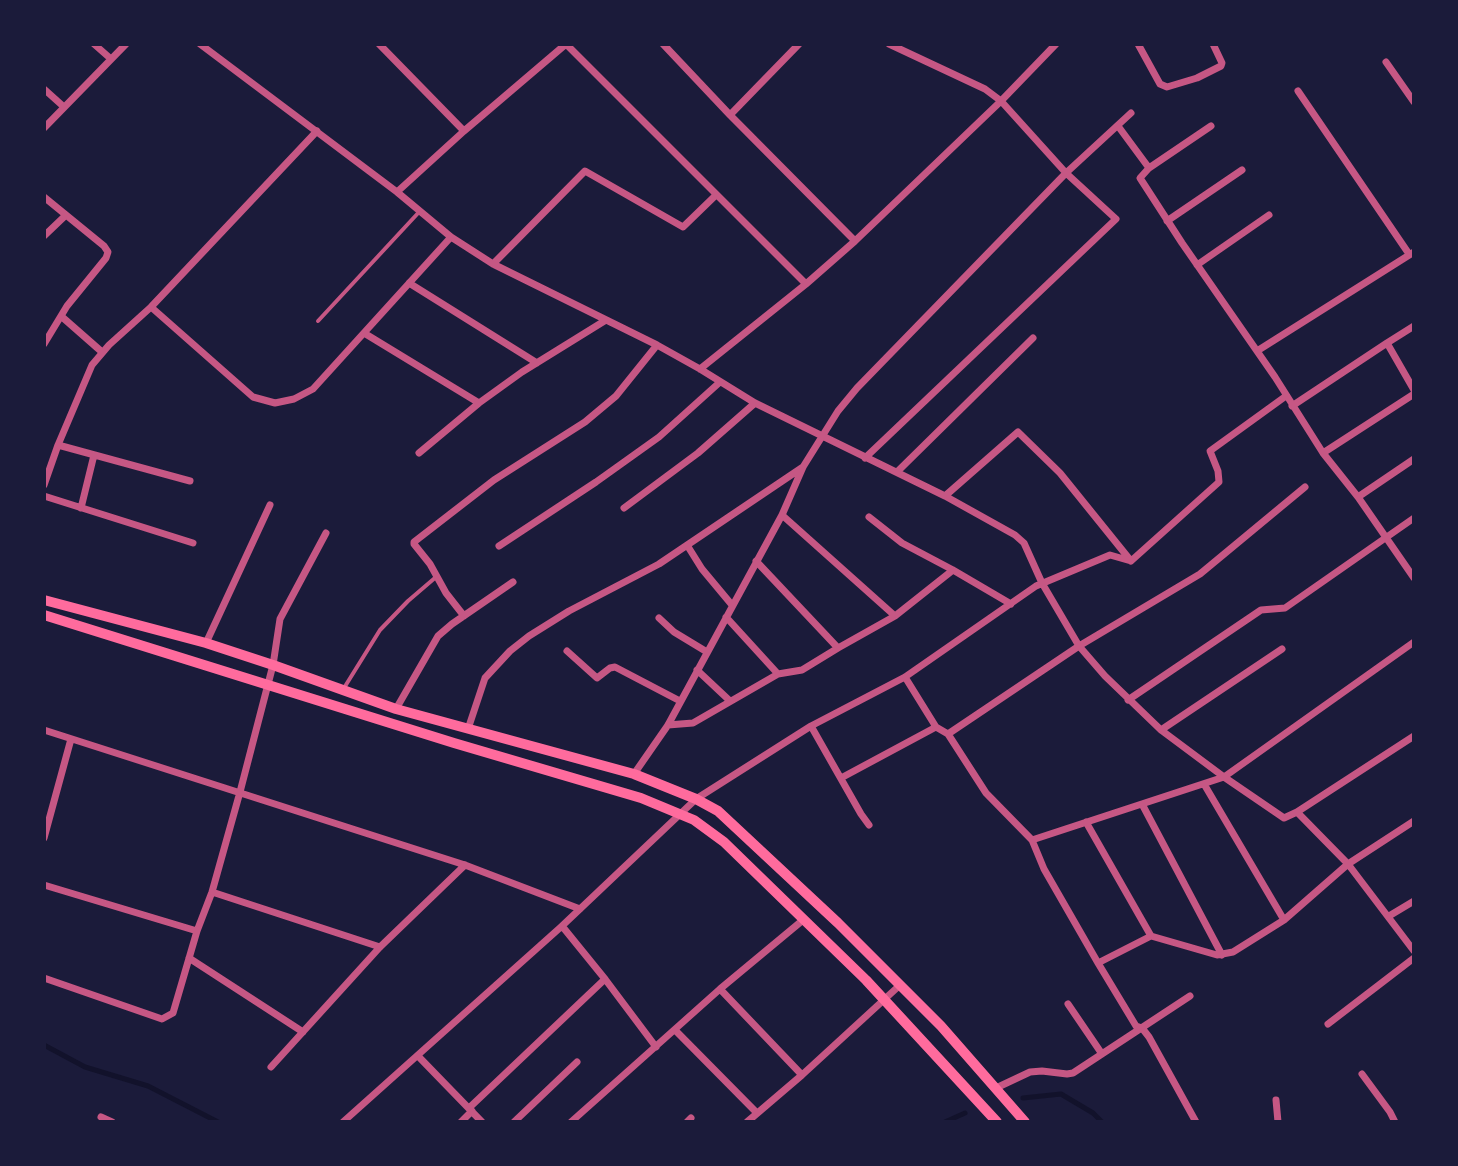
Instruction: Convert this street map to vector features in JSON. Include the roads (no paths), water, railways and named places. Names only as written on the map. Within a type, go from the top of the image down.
[{"type":"main road","points":[[44,600],[206,643],[396,709],[634,774],[696,799],[718,811],[744,833],[838,923],[941,1026],[1025,1122]]},
{"type":"main road","points":[[44,615],[641,798],[694,820],[724,842],[866,980],[997,1122]]},
{"type":"street","points":[[94,44],[111,59]]},
{"type":"street","points":[[44,128],[126,44]]},
{"type":"street","points":[[200,44],[397,192],[451,237],[493,264],[657,345],[755,403],[945,496],[1015,535],[1024,543],[1042,583],[1079,646],[1128,700],[1161,730],[1284,818],[1414,737]]},
{"type":"street","points":[[379,44],[464,131]]},
{"type":"street","points":[[397,192],[566,44],[806,284]]},
{"type":"street","points":[[663,44],[855,241]]},
{"type":"street","points":[[730,115],[799,44]]},
{"type":"street","points":[[865,458],[1116,219],[1066,173],[1001,101],[985,89],[889,44]]},
{"type":"street","points":[[700,369],[855,241],[1001,101],[1055,44]]},
{"type":"street","points":[[1138,44],[1160,84],[1167,87],[1197,78],[1221,66],[1213,44]]},
{"type":"street","points":[[1386,62],[1414,102]]},
{"type":"street","points":[[44,89],[64,107]]},
{"type":"street","points":[[1257,351],[1412,253],[1298,91]]},
{"type":"street","points":[[634,774],[668,725],[782,515],[803,467],[838,411],[1066,173],[1131,113]]},
{"type":"street","points":[[1118,126],[1149,168]]},
{"type":"street","points":[[1211,126],[1149,168],[1140,178],[1323,453],[1414,578]]},
{"type":"street","points":[[44,485],[92,365],[102,352],[151,307],[317,131]]},
{"type":"street","points":[[1167,221],[1242,170]]},
{"type":"street","points":[[493,264],[585,171],[683,227],[716,195]]},
{"type":"street","points":[[44,197],[108,252],[44,344]]},
{"type":"street","points":[[44,236],[66,215]]},
{"type":"street","points":[[1197,265],[1269,215]]},
{"type":"street","points":[[151,307],[253,397],[275,403],[294,399],[313,389],[451,237]]},
{"type":"street","points":[[409,283],[537,363]]},
{"type":"street","points":[[61,316],[102,352]]},
{"type":"street","points":[[419,453],[479,403],[606,320]]},
{"type":"street","points":[[1292,406],[1414,326]]},
{"type":"street","points":[[364,333],[479,403]]},
{"type":"street","points":[[897,472],[1033,338]]},
{"type":"street","points":[[1323,453],[1414,392],[1387,343]]},
{"type":"street","points":[[464,616],[414,542],[494,480],[585,422],[616,396],[657,345]]},
{"type":"street","points":[[499,546],[659,437],[720,382]]},
{"type":"street","points":[[1131,561],[1219,482],[1210,451],[1286,396]]},
{"type":"street","points":[[624,508],[698,453],[755,403]]},
{"type":"street","points":[[945,496],[1018,432],[1060,473],[1131,561]]},
{"type":"street","points":[[58,445],[190,481]]},
{"type":"street","points":[[81,508],[94,455]]},
{"type":"street","points":[[1358,497],[1414,459]]},
{"type":"street","points":[[468,729],[485,678],[529,636],[569,611],[659,564],[803,467]]},
{"type":"street","points":[[948,734],[1079,646],[1200,574],[1305,487]]},
{"type":"street","points":[[44,496],[193,543]]},
{"type":"street","points":[[206,643],[270,505]]},
{"type":"street","points":[[782,515],[895,616]]},
{"type":"street","points":[[869,517],[902,543],[1011,604]]},
{"type":"street","points":[[1128,700],[1261,610],[1285,608],[1414,518]]},
{"type":"street","points":[[44,978],[162,1019],[173,1013],[240,792],[273,665],[280,619],[326,533]]},
{"type":"street","points":[[687,545],[732,605]]},
{"type":"street","points":[[343,1122],[562,926],[696,799],[811,726],[905,677],[1042,583],[1110,555],[1131,561]]},
{"type":"street","points":[[756,561],[838,648]]},
{"type":"street","points":[[668,725],[693,723],[778,674],[802,670],[895,616],[953,570]]},
{"type":"street","points":[[396,709],[433,643],[445,629],[513,582]]},
{"type":"street","points":[[726,617],[778,674]]},
{"type":"street","points":[[659,618],[674,632],[707,652]]},
{"type":"street","points":[[1032,840],[1224,777],[1414,642]]},
{"type":"street","points":[[1161,730],[1282,649]]},
{"type":"street","points":[[567,651],[597,678],[615,667],[680,701]]},
{"type":"street","points":[[697,670],[730,701]]},
{"type":"street","points":[[905,677],[936,727],[948,734],[986,793],[1032,840],[1044,869],[1098,963],[1136,1026],[1149,1037],[1196,1122]]},
{"type":"street","points":[[811,726],[869,825]]},
{"type":"street","points":[[841,778],[936,727]]},
{"type":"street","points":[[44,730],[465,865],[580,909]]},
{"type":"street","points":[[44,838],[71,739]]},
{"type":"street","points":[[1204,784],[1284,920]]},
{"type":"street","points":[[1142,804],[1222,955]]},
{"type":"street","points":[[1297,812],[1348,864],[1414,951]]},
{"type":"street","points":[[1086,822],[1151,936],[1204,953],[1222,955],[1233,952],[1284,920],[1348,864],[1414,821]]},
{"type":"street","points":[[271,1067],[380,947],[465,865]]},
{"type":"street","points":[[44,885],[197,931]]},
{"type":"street","points":[[212,892],[380,947]]},
{"type":"street","points":[[1389,916],[1414,901]]},
{"type":"street","points":[[571,1122],[720,989],[803,920]]},
{"type":"street","points":[[562,926],[656,1047]]},
{"type":"street","points":[[1098,963],[1151,936]]},
{"type":"street","points":[[189,958],[303,1032]]},
{"type":"street","points":[[1328,1024],[1414,958]]},
{"type":"street","points":[[461,1122],[605,979]]},
{"type":"street","points":[[747,1122],[900,985]]},
{"type":"street","points":[[720,989],[802,1075]]},
{"type":"street","points":[[996,1088],[1030,1072],[1073,1073],[1190,996]]},
{"type":"street","points":[[1068,1004],[1102,1054]]},
{"type":"street","points":[[675,1030],[757,1113]]},
{"type":"street","points":[[418,1056],[482,1122]]},
{"type":"street","points":[[514,1122],[577,1062]]},
{"type":"street","points":[[1362,1074],[1395,1122]]},
{"type":"street","points":[[1276,1100],[1278,1122]]},
{"type":"street","points":[[101,1117],[112,1122]]},
{"type":"lane","points":[[318,321],[420,211]]},
{"type":"lane","points":[[343,690],[380,630],[436,577]]},
{"type":"waterway","points":[[44,1045],[85,1067],[148,1086],[218,1122]]},
{"type":"waterway","points":[[1023,1098],[1061,1094],[1102,1122]]},
{"type":"waterway","points":[[945,1122],[965,1113]]}]
